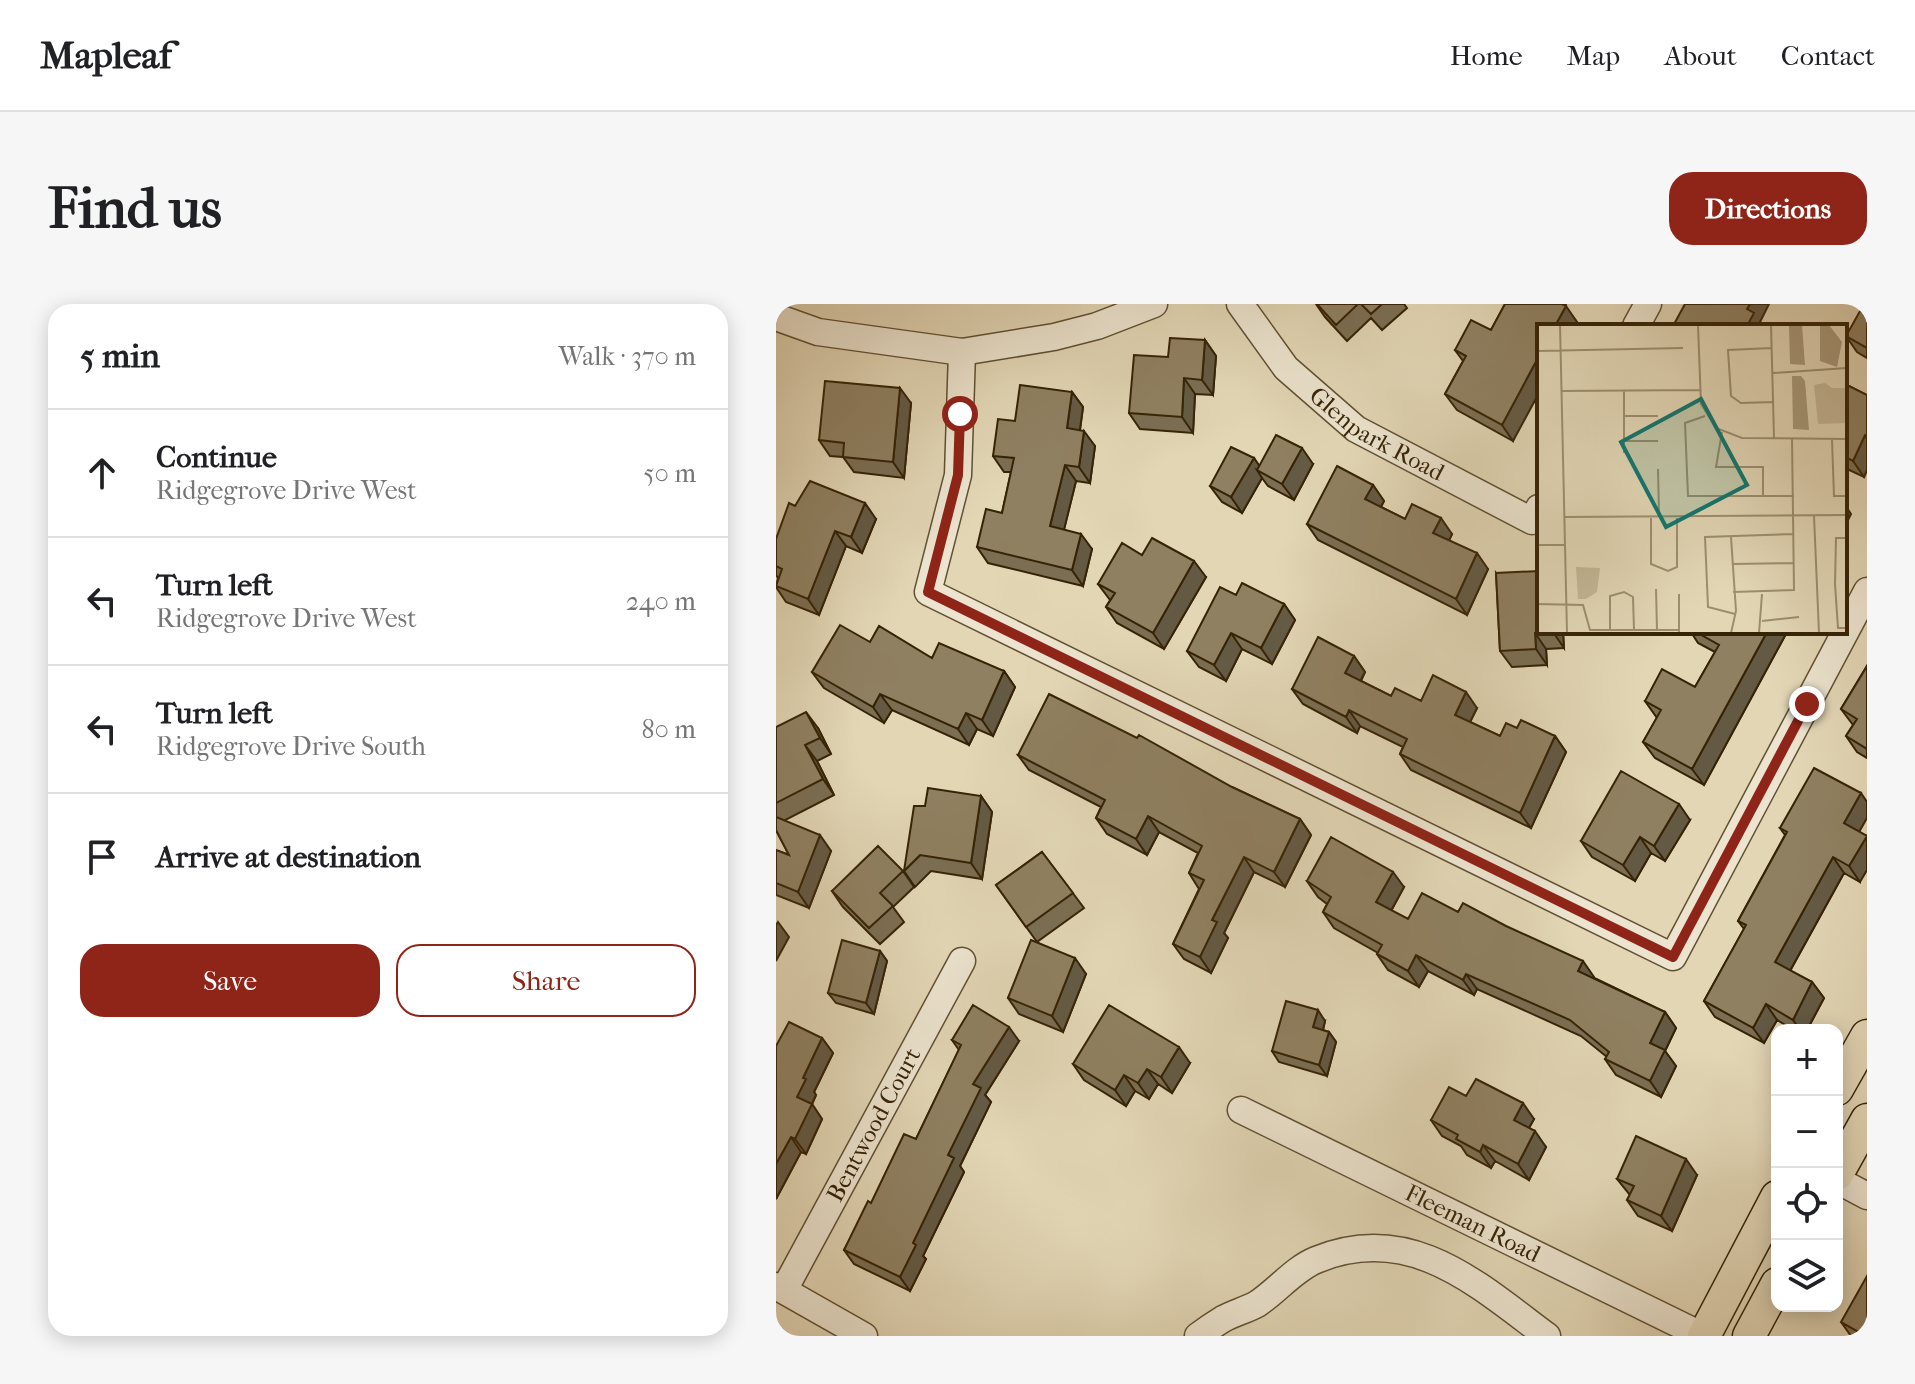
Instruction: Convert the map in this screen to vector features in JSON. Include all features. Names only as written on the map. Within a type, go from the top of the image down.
[{"type":"main road","points":[[1843,1078],[1867,1036]]},
{"type":"main road","points":[[1840,1168],[1867,1120]]},
{"type":"main road","points":[[1704,1336],[1771,1208]]},
{"type":"main road","points":[[1749,1336],[1771,1295]]},
{"type":"street","points":[[776,317],[818,332],[962,352],[1082,330],[1154,304]]},
{"type":"street","name":"Glenpark Road","points":[[1240,304],[1286,368],[1356,429],[1532,521],[1537,512]]},
{"type":"street","points":[[1637,324],[1648,304]]},
{"type":"street","points":[[962,352],[958,475],[928,592],[1673,957],[1844,634]]},
{"type":"street","points":[[1847,629],[1867,591]]},
{"type":"street","name":"Bentwood Court","points":[[780,1288],[962,961]]},
{"type":"street","name":"Fleeman Road","points":[[1241,1110],[1704,1336]]},
{"type":"street","points":[[1843,1183],[1867,1196]]},
{"type":"street","points":[[1198,1336],[1225,1318],[1256,1304],[1313,1261],[1364,1249],[1420,1254],[1445,1264],[1491,1292],[1547,1336]]},
{"type":"street","points":[[780,1288],[864,1336]]},
{"type":"building","points":[[1317,304],[1358,304],[1336,325]]},
{"type":"building","points":[[1361,304],[1382,304],[1371,314]]},
{"type":"building","points":[[1505,304],[1566,306],[1556,324],[1537,324],[1537,360],[1502,425],[1445,394],[1466,356],[1455,350],[1471,320],[1491,330]]},
{"type":"building","points":[[1685,304],[1750,304],[1747,309],[1754,313],[1748,324],[1674,324]]},
{"type":"building","points":[[1864,304],[1867,304],[1867,348],[1847,334]]},
{"type":"building","points":[[1170,338],[1205,340],[1202,380],[1184,378],[1182,417],[1129,413],[1134,355],[1168,357]]},
{"type":"building","points":[[825,381],[900,388],[893,462],[843,457],[844,443],[819,440]]},
{"type":"building","points":[[1020,385],[1072,392],[1067,428],[1084,431],[1079,467],[1065,465],[1050,526],[1081,534],[1072,570],[977,547],[986,509],[1002,513],[1014,458],[993,456],[998,419],[1015,421]]},
{"type":"building","points":[[1847,385],[1867,395],[1867,436],[1853,461],[1847,458]]},
{"type":"building","points":[[1276,435],[1302,448],[1282,484],[1257,470]]},
{"type":"building","points":[[1231,447],[1254,458],[1231,497],[1210,486]]},
{"type":"building","points":[[1337,466],[1373,485],[1365,499],[1405,519],[1412,504],[1441,518],[1433,533],[1477,553],[1456,599],[1307,524]]},
{"type":"building","points":[[810,481],[865,503],[851,537],[835,531],[808,599],[776,586],[782,569],[776,566],[776,539],[789,503],[795,506]]},
{"type":"building","points":[[1152,538],[1194,561],[1153,633],[1106,607],[1115,593],[1098,584],[1122,543],[1142,555]]},
{"type":"building","points":[[1537,571],[1536,649],[1500,651],[1496,573]]},
{"type":"building","points":[[1242,583],[1284,604],[1261,648],[1231,633],[1214,665],[1187,651],[1220,587],[1236,595]]},
{"type":"building","points":[[840,625],[870,642],[879,626],[932,658],[939,643],[1004,671],[982,720],[966,713],[958,729],[880,694],[873,707],[812,672]]},
{"type":"building","points":[[1700,634],[1766,634],[1692,769],[1643,742],[1661,710],[1645,701],[1662,669],[1695,687],[1719,645]]},
{"type":"building","points":[[1318,637],[1354,656],[1345,673],[1391,696],[1395,688],[1421,701],[1433,675],[1466,692],[1455,715],[1500,736],[1506,723],[1517,728],[1521,720],[1555,736],[1520,813],[1400,754],[1407,739],[1349,710],[1346,717],[1292,689]]},
{"type":"building","points":[[1867,666],[1867,749],[1846,736],[1857,719],[1841,709]]},
{"type":"building","points":[[1049,694],[1137,738],[1139,735],[1232,787],[1300,819],[1274,872],[1244,857],[1212,920],[1217,922],[1200,957],[1173,944],[1204,880],[1189,873],[1202,846],[1148,816],[1136,839],[1096,818],[1105,800],[1018,755]]},
{"type":"building","points":[[806,712],[820,738],[805,745],[823,779],[776,803],[776,727]]},
{"type":"building","points":[[1814,768],[1861,793],[1844,823],[1867,836],[1849,866],[1833,857],[1775,962],[1812,982],[1793,1020],[1766,1004],[1753,1028],[1704,1001],[1746,925],[1738,921],[1787,832],[1780,828]]},
{"type":"building","points":[[1621,771],[1679,804],[1654,846],[1640,837],[1623,865],[1581,841]]},
{"type":"building","points":[[928,788],[981,796],[971,863],[920,855],[904,871],[914,806],[925,806]]},
{"type":"building","points":[[776,817],[820,835],[798,892],[776,883],[776,850],[789,855],[776,830]]},
{"type":"building","points":[[1331,837],[1393,872],[1376,902],[1408,919],[1422,893],[1458,912],[1463,903],[1583,961],[1578,971],[1665,1012],[1650,1043],[1665,1050],[1650,1081],[1605,1059],[1609,1052],[1570,1020],[1466,974],[1463,980],[1416,955],[1408,971],[1377,954],[1382,945],[1323,912],[1331,897],[1307,881]]},
{"type":"building","points":[[878,846],[903,871],[880,893],[893,906],[869,928],[832,891]]},
{"type":"building","points":[[1042,852],[1073,893],[1026,927],[996,885]]},
{"type":"building","points":[[842,940],[880,951],[866,1003],[828,993]]},
{"type":"building","points":[[1031,940],[1075,958],[1052,1016],[1008,998]]},
{"type":"building","points":[[1286,1001],[1318,1010],[1313,1027],[1329,1032],[1319,1065],[1272,1051]]},
{"type":"building","points":[[973,1005],[1009,1027],[973,1084],[981,1088],[948,1155],[954,1158],[900,1277],[844,1250],[904,1134],[916,1139],[961,1045],[952,1040]]},
{"type":"building","points":[[1109,1005],[1179,1047],[1161,1077],[1147,1069],[1138,1083],[1124,1075],[1115,1090],[1073,1064]]},
{"type":"building","points":[[789,1022],[822,1038],[797,1097],[812,1104],[795,1139],[791,1137],[776,1164],[776,1046]]},
{"type":"building","points":[[1476,1079],[1523,1103],[1514,1120],[1535,1131],[1518,1164],[1483,1145],[1480,1152],[1431,1120],[1449,1087],[1466,1096]]},
{"type":"building","points":[[1636,1136],[1686,1159],[1661,1216],[1627,1200],[1634,1186],[1617,1179]]},
{"type":"building","points":[[1867,1276],[1867,1336],[1866,1336],[1841,1322]]},
{"type":"route","points":[[960,414],[958,475],[928,592],[1673,957],[1807,704]]}]
